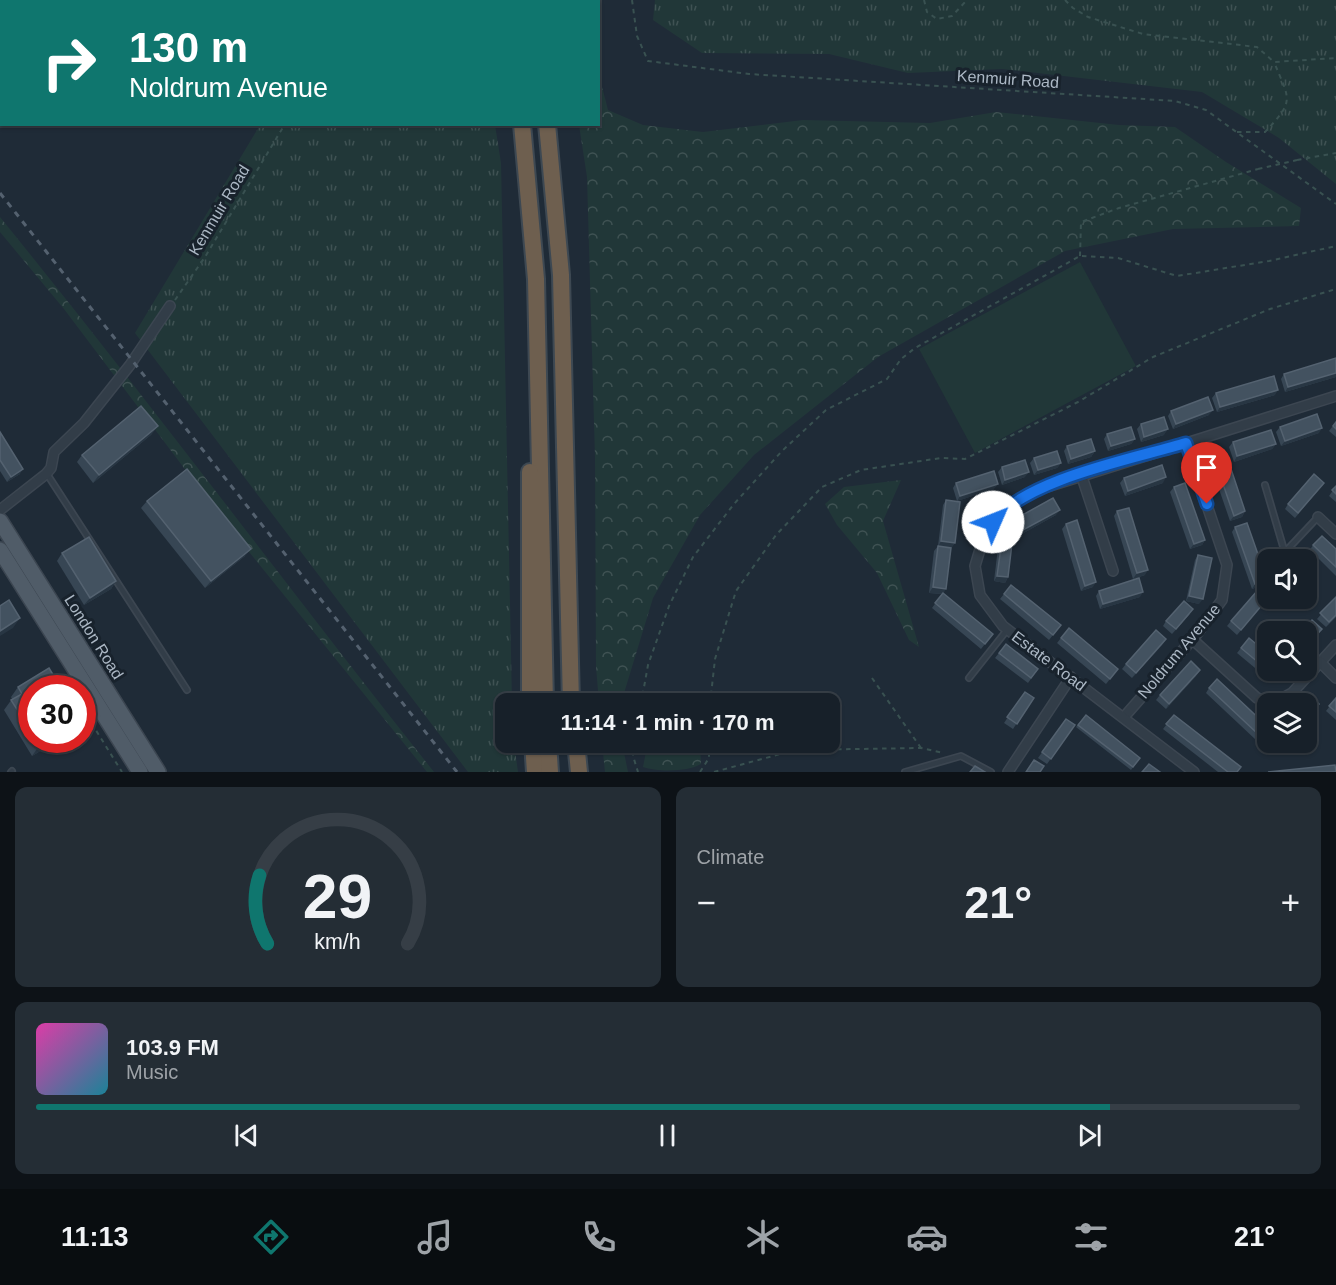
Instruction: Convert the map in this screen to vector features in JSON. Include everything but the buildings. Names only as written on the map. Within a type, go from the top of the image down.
[{"type":"highway","points":[[522,126],[530,192],[540,390],[545,693]]},
{"type":"highway","points":[[547,126],[555,186],[562,287],[571,693]]},
{"type":"highway","points":[[530,192],[530,693]]},
{"type":"highway","points":[[534,753],[535,772]]},
{"type":"highway","points":[[549,753],[550,772]]},
{"type":"highway","points":[[577,753],[579,772]]},
{"type":"main road","name":"London Road","points":[[0,521],[158,772]]},
{"type":"main road","name":"London Road","points":[[0,550],[140,772]]},
{"type":"street","points":[[0,510],[51,468],[54,452],[84,423],[130,365],[170,306]]},
{"type":"street","name":"Estate Road","points":[[1194,772],[1007,630],[980,595],[975,566],[984,536],[1003,510],[1031,492],[1081,474],[1336,396]]},
{"type":"street","name":"Noldrum Avenue","points":[[1124,717],[1192,639],[1222,600],[1227,565],[1186,443]]},
{"type":"street","points":[[1081,474],[1113,571]]},
{"type":"street","points":[[1318,517],[1336,534]]},
{"type":"street","points":[[1192,639],[1257,698],[1274,704],[1293,693],[1336,645]]},
{"type":"street","points":[[1320,662],[1336,678]]},
{"type":"street","points":[[1008,772],[1071,678]]},
{"type":"lane","points":[[46,474],[187,690]]},
{"type":"lane","points":[[1265,485],[1284,549]]},
{"type":"lane","points":[[1288,549],[1318,517]]},
{"type":"lane","points":[[969,678],[1007,630]]},
{"type":"lane","points":[[905,772],[961,756],[973,760],[991,772]]},
{"type":"path","name":"Kenmuir Road","points":[[632,0],[637,36],[648,61],[749,74],[1175,101],[1206,110],[1336,204]]},
{"type":"path","points":[[924,0],[927,12],[937,20],[952,16],[967,0]]},
{"type":"path","points":[[1065,0],[1088,17],[1143,34],[1257,47],[1274,62],[1289,97],[1286,110],[1265,132],[1237,132]]},
{"type":"path","points":[[1274,62],[1336,58]]},
{"type":"path","name":"Kenmuir Road","points":[[170,306],[205,257],[284,126]]},
{"type":"path","points":[[1080,256],[1081,222],[1119,208],[1258,169],[1336,153]]},
{"type":"path","points":[[643,693],[648,664],[669,606],[693,557],[734,504],[782,451],[826,410],[887,379],[902,359],[915,348],[1080,256],[1118,258],[1176,276],[1269,261],[1336,246]]},
{"type":"path","points":[[711,693],[715,659],[736,591],[776,535],[822,487],[861,470],[941,458],[965,459],[1078,402],[1153,357],[1270,309],[1336,289]]},
{"type":"path","points":[[872,678],[921,748]]},
{"type":"path","points":[[96,730],[122,772]]},
{"type":"path","points":[[714,772],[795,750],[921,748],[961,756]]},
{"type":"path","points":[[633,753],[638,772]]},
{"type":"path","points":[[700,772],[709,758],[709,753]]},
{"type":"green space","points":[[655,0],[1336,0],[1336,184],[1279,138],[1202,92],[1002,69],[908,73],[829,54],[702,53],[653,20]]},
{"type":"green space","points":[[600,79],[608,110],[643,125],[703,132],[803,120],[930,123],[996,112],[1119,125],[1175,127],[1226,162],[1301,208],[1299,226],[1173,229],[1065,251],[878,357],[754,455],[700,515],[653,598],[624,693],[598,693],[596,666],[595,457],[587,177],[579,126],[600,126]]},
{"type":"green space","points":[[259,126],[495,126],[501,163],[512,693],[495,693],[495,753],[515,753],[518,772],[468,772],[135,333]]},
{"type":"green space","points":[[0,217],[434,772],[427,772],[224,521],[64,309],[0,232]]},
{"type":"green space","points":[[1080,262],[1136,366],[975,453],[919,349]]},
{"type":"green space","points":[[901,480],[883,521],[919,647],[909,640],[877,573],[837,525],[825,504],[844,487]]},
{"type":"green space","points":[[603,753],[624,753],[628,772],[605,772]]},
{"type":"green space","points":[[646,753],[700,753],[701,764],[688,769],[656,770],[643,767]]},
{"type":"railway","points":[[0,193],[457,772]]},
{"type":"route","points":[[993,522],[1003,510],[1031,492],[1081,474],[1186,443],[1207,504]]}]
